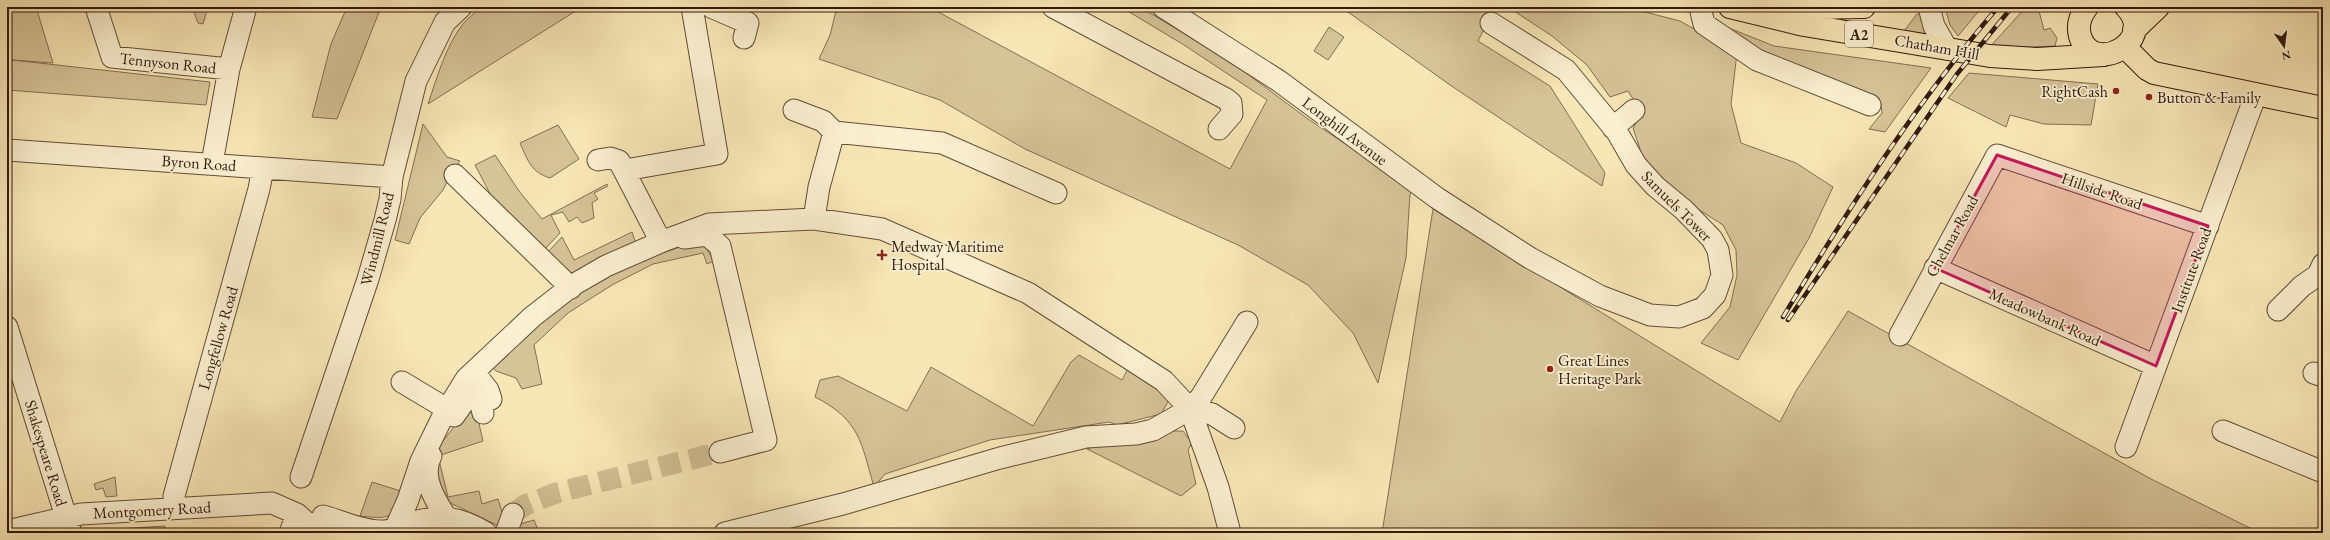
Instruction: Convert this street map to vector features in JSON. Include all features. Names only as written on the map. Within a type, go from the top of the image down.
[{"type":"main road","name":"Chatham Hill","points":[[1730,7],[1804,25],[1947,49],[2015,58],[2061,58],[2117,53],[2130,39]]},
{"type":"main road","name":"Chatham Hill","points":[[1772,16],[1807,8],[1864,7]]},
{"type":"main road","points":[[2087,7],[2079,21],[2081,39],[2093,51],[2104,55]]},
{"type":"main road","points":[[2126,7],[2133,17],[2130,39],[2147,69],[2154,73],[2323,108]]},
{"type":"main road","points":[[2130,39],[2158,7]]},
{"type":"street","name":"Tennyson Road","points":[[96,7],[112,57],[229,69]]},
{"type":"street","points":[[212,163],[229,69],[238,30],[246,7]]},
{"type":"street","name":"Windmill Road","points":[[301,477],[368,279],[390,199],[392,177],[416,81],[445,22],[461,7]]},
{"type":"street","points":[[625,170],[717,154],[692,7]]},
{"type":"street","points":[[711,7],[748,23],[744,38]]},
{"type":"street","points":[[1053,7],[1226,99],[1231,104],[1232,114],[1219,129]]},
{"type":"street","name":"Longhill Avenue","points":[[1164,7],[1279,82],[1433,196],[1526,256]]},
{"type":"street","points":[[1700,7],[1704,24],[1757,60],[1870,106]]},
{"type":"street","points":[[1929,7],[1934,26],[1947,49]]},
{"type":"street","name":"Samuels Tower","points":[[1491,23],[1563,67],[1613,128],[1633,162],[1644,174],[1698,223],[1715,243],[1721,261],[1722,275],[1714,297],[1703,308],[1689,315],[1672,318],[1654,316],[1600,296],[1526,256]]},
{"type":"street","name":"Institute Road","points":[[2126,447],[2256,94]]},
{"type":"street","points":[[794,110],[823,121],[834,132],[942,144],[1056,193]]},
{"type":"street","points":[[1613,128],[1634,110]]},
{"type":"street","points":[[814,219],[819,187],[834,132]]},
{"type":"street","name":"Byron Road","points":[[7,150],[212,163],[392,177]]},
{"type":"street","name":"Hillside Road","points":[[1997,155],[2208,226]]},
{"type":"street","name":"Chelmar Road","points":[[1904,326],[1997,155]]},
{"type":"street","points":[[598,160],[610,158],[619,161],[662,241]]},
{"type":"street","name":"Longfellow Road","points":[[174,508],[174,496],[259,189],[263,168]]},
{"type":"street","points":[[455,175],[571,288]]},
{"type":"street","points":[[403,530],[408,500],[421,461],[447,409],[466,379],[532,317],[571,288],[606,266],[662,241],[709,224],[814,219],[882,229],[1028,293],[1164,381],[1190,409],[1219,491],[1230,533]]},
{"type":"street","points":[[662,241],[706,235],[720,246],[724,259],[766,440],[720,452]]},
{"type":"street","points":[[2278,310],[2302,286],[2318,275],[2323,264]]},
{"type":"street","name":"Meadowbank Road","points":[[1935,268],[2156,366]]},
{"type":"street","points":[[725,533],[850,503],[1000,458],[1086,436],[1136,434],[1153,430],[1190,409],[1201,397],[1247,322]]},
{"type":"street","name":"Shakespeare Road","points":[[7,327],[69,525]]},
{"type":"street","points":[[440,518],[427,473],[429,460],[466,399],[474,397],[487,406],[488,390],[481,381],[473,380],[461,387]]},
{"type":"street","points":[[402,382],[447,409]]},
{"type":"street","points":[[1190,409],[1212,414],[1234,428]]},
{"type":"street","points":[[2223,431],[2323,472]]},
{"type":"street","name":"Montgomery Road","points":[[7,531],[69,525],[174,508],[272,503],[294,524],[306,522],[338,533]]},
{"type":"street","points":[[294,524],[316,513],[373,531],[386,531],[403,530],[440,518],[467,523],[486,533]]},
{"type":"street","points":[[506,533],[513,514]]},
{"type":"highlighted area","points":[[1997,155],[2208,226],[2156,366],[1935,268]]},
{"type":"shaded area","points":[[7,7],[36,7],[53,63],[12,60],[210,82],[206,105],[7,90]]},
{"type":"shaded area","points":[[192,7],[208,7],[203,24],[198,23]]},
{"type":"shaded area","points":[[347,7],[381,7],[337,119],[312,117],[331,44]]},
{"type":"shaded area","points":[[481,7],[582,7],[428,104],[442,63],[451,43],[463,24]]},
{"type":"shaded area","points":[[837,7],[929,7],[1230,169],[1267,100],[1184,45],[1121,7],[1140,7],[1230,61],[1308,119],[1414,190],[1410,194],[1406,258],[1378,383],[1353,333],[1308,285],[1238,245],[1025,149],[940,100],[819,59],[830,35]]},
{"type":"shaded area","points":[[1332,7],[1495,7],[1478,41],[1550,86],[1605,173],[1602,186],[1450,85],[1348,12]]},
{"type":"shaded area","points":[[1508,7],[1626,7],[1680,21],[1737,53],[1731,104],[1741,143],[1796,163],[1833,187],[1809,238],[1738,360],[1701,343],[1730,307],[1737,275],[1736,250],[1723,225],[1676,195],[1642,155],[1633,128],[1642,113],[1628,91],[1610,97],[1587,65],[1552,36]]},
{"type":"shaded area","points":[[1945,7],[1982,7],[1958,36],[1950,25]]},
{"type":"shaded area","points":[[2026,7],[2038,7],[2044,30],[2050,28],[2057,38],[2055,46],[1988,49]]},
{"type":"shaded area","points":[[1917,14],[1921,14],[1928,35],[1904,31]]},
{"type":"shaded area","points":[[1329,27],[1344,37],[1328,60],[1314,51]]},
{"type":"shaded area","points":[[1729,28],[1774,46],[1931,68],[1885,132],[1869,129],[1882,113],[1881,103],[1741,44]]},
{"type":"shaded area","points":[[1969,73],[2098,84],[2091,125],[2044,124],[2010,115],[2006,127],[1948,98]]},
{"type":"shaded area","points":[[423,124],[447,157],[460,161],[450,175],[443,190],[420,218],[409,244],[395,240]]},
{"type":"shaded area","points":[[558,125],[579,159],[550,178],[538,173],[534,169],[520,143]]},
{"type":"shaded area","points":[[495,155],[519,191],[542,219],[607,184],[608,186],[594,193],[598,199],[592,203],[594,218],[582,223],[577,217],[569,222],[563,212],[551,215],[560,233],[543,251],[498,209],[475,165]]},
{"type":"shaded area","name":"Great Lines Heritage Park","points":[[1433,209],[1780,422],[1796,391],[1848,311],[2151,479],[2260,533],[1382,533]]},
{"type":"shaded area","points":[[632,232],[636,244],[571,278],[546,254],[562,237],[574,260]]},
{"type":"shaded area","points":[[695,242],[706,248],[714,261],[707,264],[703,253],[653,264],[612,285],[568,313],[534,345],[542,384],[522,389],[516,378],[496,371],[493,368],[534,326],[571,297],[618,268]]},
{"type":"shaded area","points":[[1079,355],[1122,380],[1130,365],[1164,381],[1168,402],[1161,414],[1117,425],[1109,422],[990,440],[885,474],[874,487],[866,457],[850,424],[841,414],[815,397],[820,380],[838,376],[907,411],[931,367],[1033,426],[1071,362]]},
{"type":"shaded area","points":[[474,410],[477,415],[483,441],[438,456],[448,497],[479,491],[482,504],[498,499],[503,515],[501,527],[446,501],[438,483],[437,449],[466,411]]},
{"type":"shaded area","points":[[1172,431],[1183,431],[1192,443],[1188,450],[1196,484],[1181,496],[1087,449],[1109,442]]},
{"type":"shaded area","points":[[115,477],[117,496],[106,497],[103,488],[96,490],[94,484]]},
{"type":"shaded area","points":[[372,482],[404,492],[393,513],[389,516],[360,516]]},
{"type":"shaded area","points":[[534,520],[539,533],[512,533],[513,526]]},
{"type":"shaded area","points":[[165,526],[165,533],[126,533],[125,530],[117,532],[116,529]]},
{"type":"shaded area","points":[[436,527],[475,533],[423,533]]},
{"type":"tunnel","points":[[513,514],[525,505],[556,493],[720,452]]},
{"type":"railway","points":[[1783,317],[1832,236],[1911,119],[1968,43],[1998,7]]},
{"type":"railway","points":[[1788,320],[1957,74],[2012,7]]},
{"type":"place","name":"RightCash","points":[[2116,91]]},
{"type":"place","name":"Button & Family","points":[[2149,97]]},
{"type":"place","name":"Medway Maritime Hospital","points":[[882,255]]},
{"type":"place","name":"Great Lines Heritage Park","points":[[1550,369]]}]
